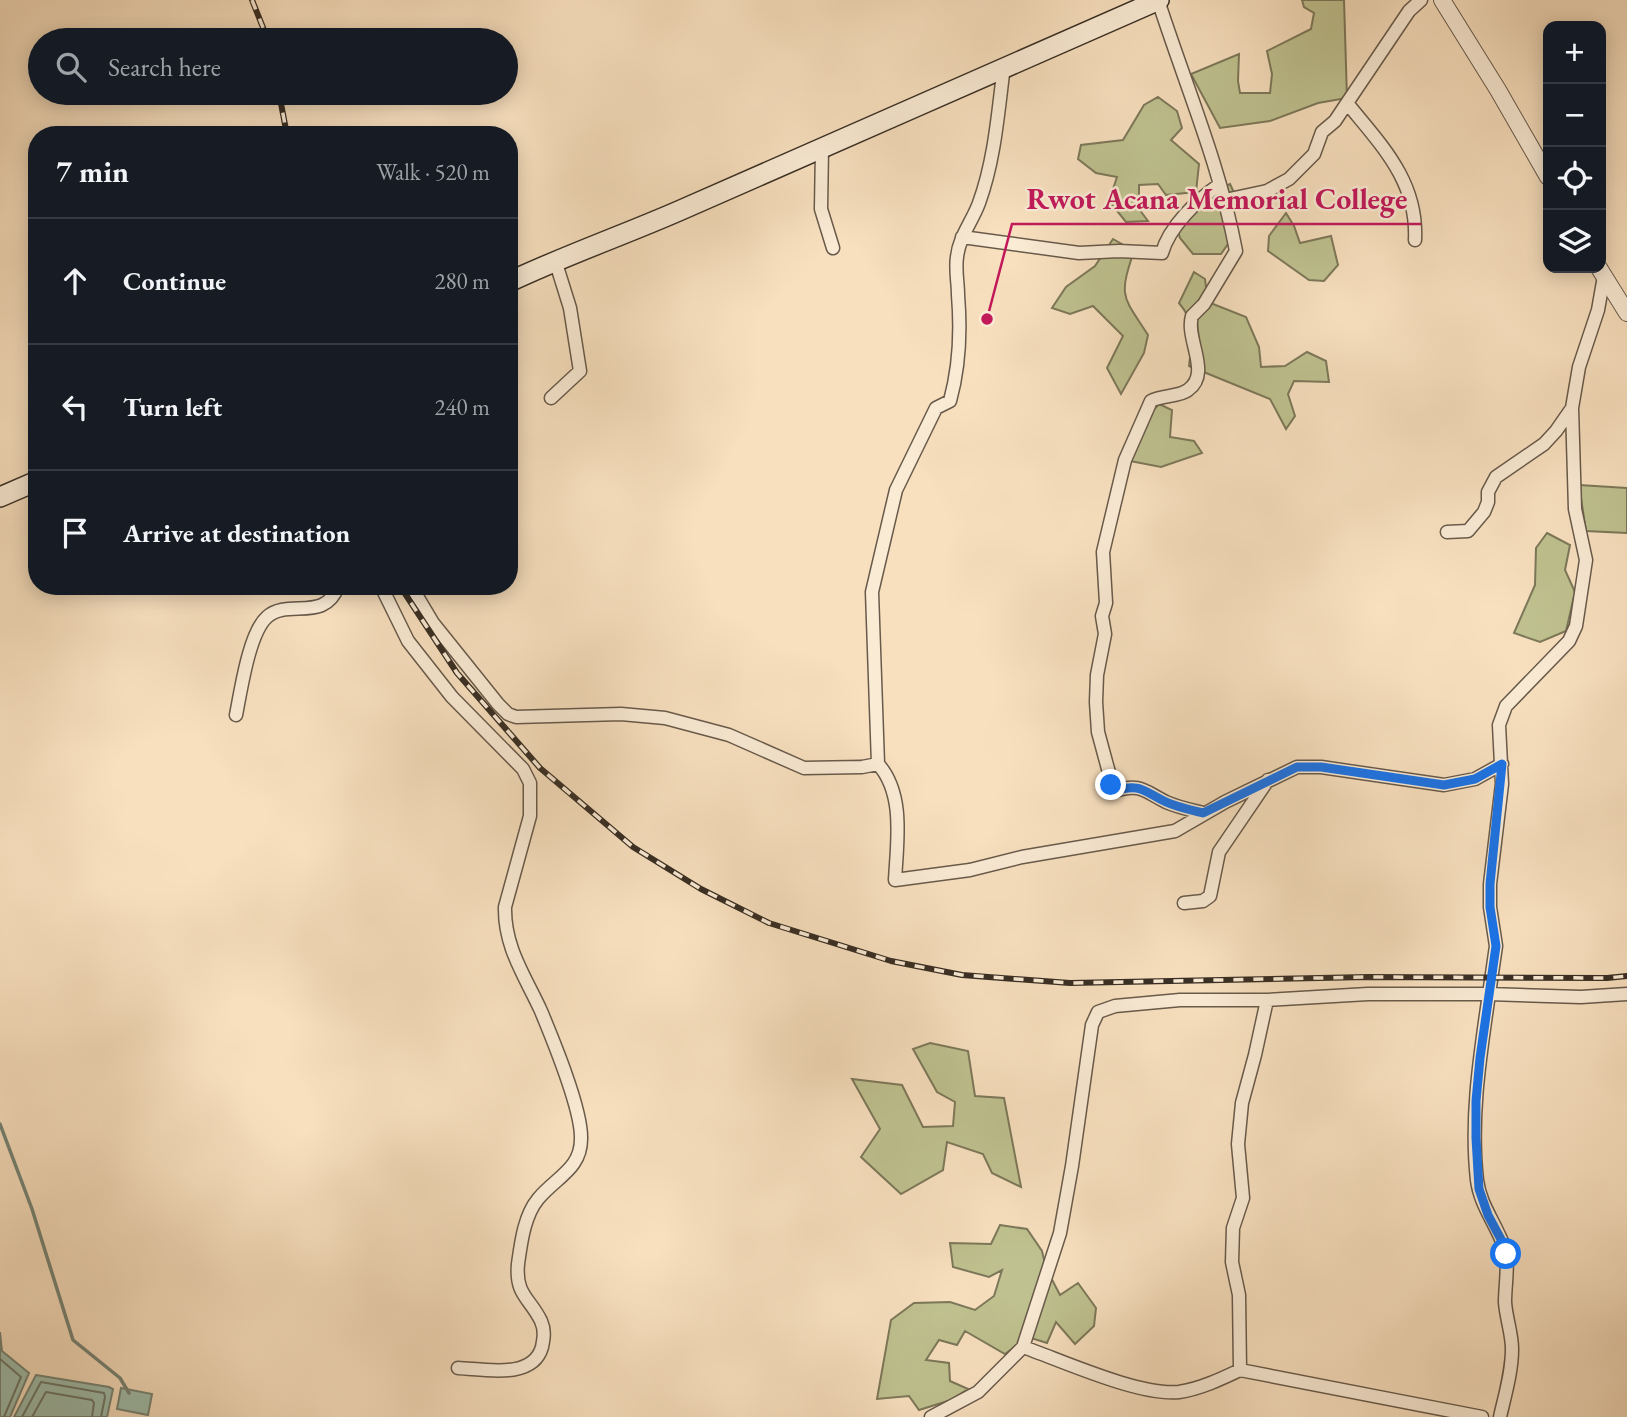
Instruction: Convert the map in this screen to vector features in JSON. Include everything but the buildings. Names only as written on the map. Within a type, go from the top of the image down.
[{"type":"main road","points":[[518,278],[555,260],[672,214],[1159,0]]},
{"type":"main road","points":[[0,497],[28,485]]},
{"type":"street","points":[[1159,0],[1208,142],[1236,251],[1205,304],[1192,316],[1192,344],[1198,363],[1196,377],[1188,391],[1159,397],[1149,405],[1125,460],[1103,552],[1106,603],[1102,615],[1105,634],[1097,675],[1096,702],[1098,732],[1114,791],[1128,787],[1149,790],[1165,802],[1203,813]]},
{"type":"street","points":[[1224,200],[1267,191],[1289,179],[1314,154],[1322,132],[1335,121],[1409,11],[1421,0]]},
{"type":"street","points":[[1442,0],[1543,168]]},
{"type":"street","points":[[1004,66],[992,152],[979,203],[962,237],[957,254],[960,344],[957,375],[950,401],[936,408],[896,490],[872,592],[878,764],[889,777],[896,799],[895,880],[971,870],[1022,857],[1175,831],[1203,813],[1268,780],[1289,770],[1308,766],[1396,776],[1427,784],[1444,785],[1475,779],[1502,764]]},
{"type":"street","points":[[1347,103],[1395,162],[1412,203],[1415,240]]},
{"type":"street","points":[[822,148],[821,209],[833,248]]},
{"type":"street","points":[[962,237],[1079,253],[1162,253],[1173,230],[1191,209],[1219,185]]},
{"type":"street","points":[[551,398],[580,370],[570,308],[555,260]]},
{"type":"street","points":[[1500,1417],[1512,1361],[1512,1339],[1506,1304],[1506,1254],[1479,1189],[1476,1138],[1476,1101],[1496,946],[1490,907],[1491,866],[1500,804],[1502,764],[1499,733],[1503,712],[1569,641],[1576,626],[1586,560],[1575,509],[1572,408],[1579,367],[1598,310],[1601,273]]},
{"type":"street","points":[[1602,273],[1627,313]]},
{"type":"street","points":[[1447,532],[1468,531],[1487,506],[1489,492],[1496,477],[1544,444],[1572,408]]},
{"type":"street","points":[[236,715],[250,651],[267,617],[280,611],[321,606],[333,595]]},
{"type":"street","points":[[385,595],[408,641],[452,697],[523,769],[530,783],[530,816],[505,907],[505,918],[508,938],[523,979],[540,1009],[580,1119],[581,1151],[576,1163],[537,1200],[528,1216],[520,1246],[517,1277],[524,1299],[540,1319],[544,1330],[540,1355],[531,1364],[517,1370],[458,1368]]},
{"type":"street","points":[[416,595],[433,623],[498,704],[508,714],[516,717],[621,714],[665,718],[729,736],[804,768],[862,767],[878,764]]},
{"type":"street","points":[[1184,903],[1203,901],[1210,896],[1219,852],[1268,780]]},
{"type":"street","points":[[931,1417],[978,1392],[1023,1347],[1059,1233],[1072,1166],[1092,1025],[1098,1012],[1115,1006],[1180,1000],[1267,1000],[1368,994],[1489,994],[1581,998],[1627,994]]},
{"type":"street","points":[[1240,1370],[1239,1295],[1231,1262],[1233,1228],[1243,1198],[1238,1144],[1246,1085],[1267,1000]]},
{"type":"street","points":[[1023,1347],[1147,1390],[1182,1391],[1205,1385],[1240,1370],[1482,1417]]},
{"type":"green space","points":[[1302,0],[1344,0],[1347,98],[1318,103],[1270,121],[1220,128],[1191,74],[1239,54],[1240,93],[1270,93],[1272,74],[1267,51],[1311,29],[1314,13],[1304,7]]},
{"type":"green space","points":[[1158,97],[1177,111],[1182,128],[1171,140],[1199,164],[1196,192],[1166,195],[1158,184],[1139,185],[1139,209],[1148,221],[1126,222],[1109,201],[1117,177],[1096,173],[1078,159],[1081,145],[1123,140],[1144,105]]},
{"type":"green space","points":[[1230,184],[1236,197],[1224,214],[1230,241],[1221,254],[1193,254],[1180,238],[1176,225],[1206,198]]},
{"type":"green space","points":[[1286,213],[1300,243],[1331,236],[1338,265],[1324,281],[1309,280],[1268,251],[1269,236]]},
{"type":"green space","points":[[1113,239],[1134,251],[1126,278],[1126,296],[1128,304],[1148,335],[1144,353],[1121,394],[1107,368],[1123,336],[1093,306],[1070,314],[1052,308],[1066,287],[1095,266]]},
{"type":"green space","points":[[1194,272],[1205,279],[1208,302],[1246,317],[1259,347],[1261,367],[1285,366],[1307,352],[1326,361],[1329,382],[1294,381],[1288,394],[1295,416],[1286,429],[1270,399],[1189,366],[1191,326],[1179,303]]},
{"type":"green space","points":[[1159,404],[1172,410],[1170,437],[1194,441],[1202,453],[1161,467],[1130,461],[1144,420]]},
{"type":"green space","points":[[1579,485],[1627,488],[1627,533],[1586,531]]},
{"type":"green space","points":[[1547,533],[1570,545],[1565,570],[1575,592],[1566,631],[1540,642],[1514,633],[1535,585],[1536,548]]},
{"type":"green space","points":[[930,1043],[968,1051],[975,1096],[1004,1098],[1021,1187],[992,1173],[983,1154],[947,1142],[943,1170],[901,1194],[861,1157],[880,1129],[852,1079],[902,1085],[923,1127],[953,1126],[955,1102],[937,1092],[913,1049]]},
{"type":"green space","points":[[1000,1225],[1027,1229],[1042,1251],[1046,1268],[1060,1295],[1078,1283],[1096,1308],[1094,1326],[1075,1344],[1056,1322],[1047,1343],[1028,1337],[1005,1354],[965,1331],[957,1345],[939,1340],[926,1360],[949,1363],[950,1381],[968,1389],[951,1400],[919,1410],[909,1396],[877,1399],[891,1320],[914,1303],[950,1302],[975,1310],[994,1296],[1002,1270],[989,1277],[953,1267],[950,1243],[991,1244]]},
{"type":"water","points":[[0,1332],[2,1351],[29,1373],[10,1417],[0,1417]]},
{"type":"water","points":[[36,1375],[113,1389],[107,1417],[14,1417]]},
{"type":"water","points":[[121,1388],[152,1394],[148,1415],[117,1409]]},
{"type":"waterway","points":[[0,1124],[32,1209],[73,1340],[120,1378],[129,1393]]},
{"type":"railway","points":[[252,0],[263,28]]},
{"type":"railway","points":[[281,105],[285,126]]},
{"type":"railway","points":[[406,595],[457,673],[540,768],[633,847],[701,889],[769,923],[891,961],[962,975],[1070,983],[1368,977],[1627,976]]},
{"type":"place","name":"Rwot Acana Memorial College","points":[[987,319]]},
{"type":"route","points":[[1111,785],[1114,791],[1128,787],[1149,790],[1165,802],[1203,813],[1297,767],[1321,767],[1396,776],[1427,784],[1444,785],[1475,779],[1502,764],[1490,884],[1490,907],[1496,946],[1480,1058],[1476,1138],[1479,1189],[1506,1254]]}]
